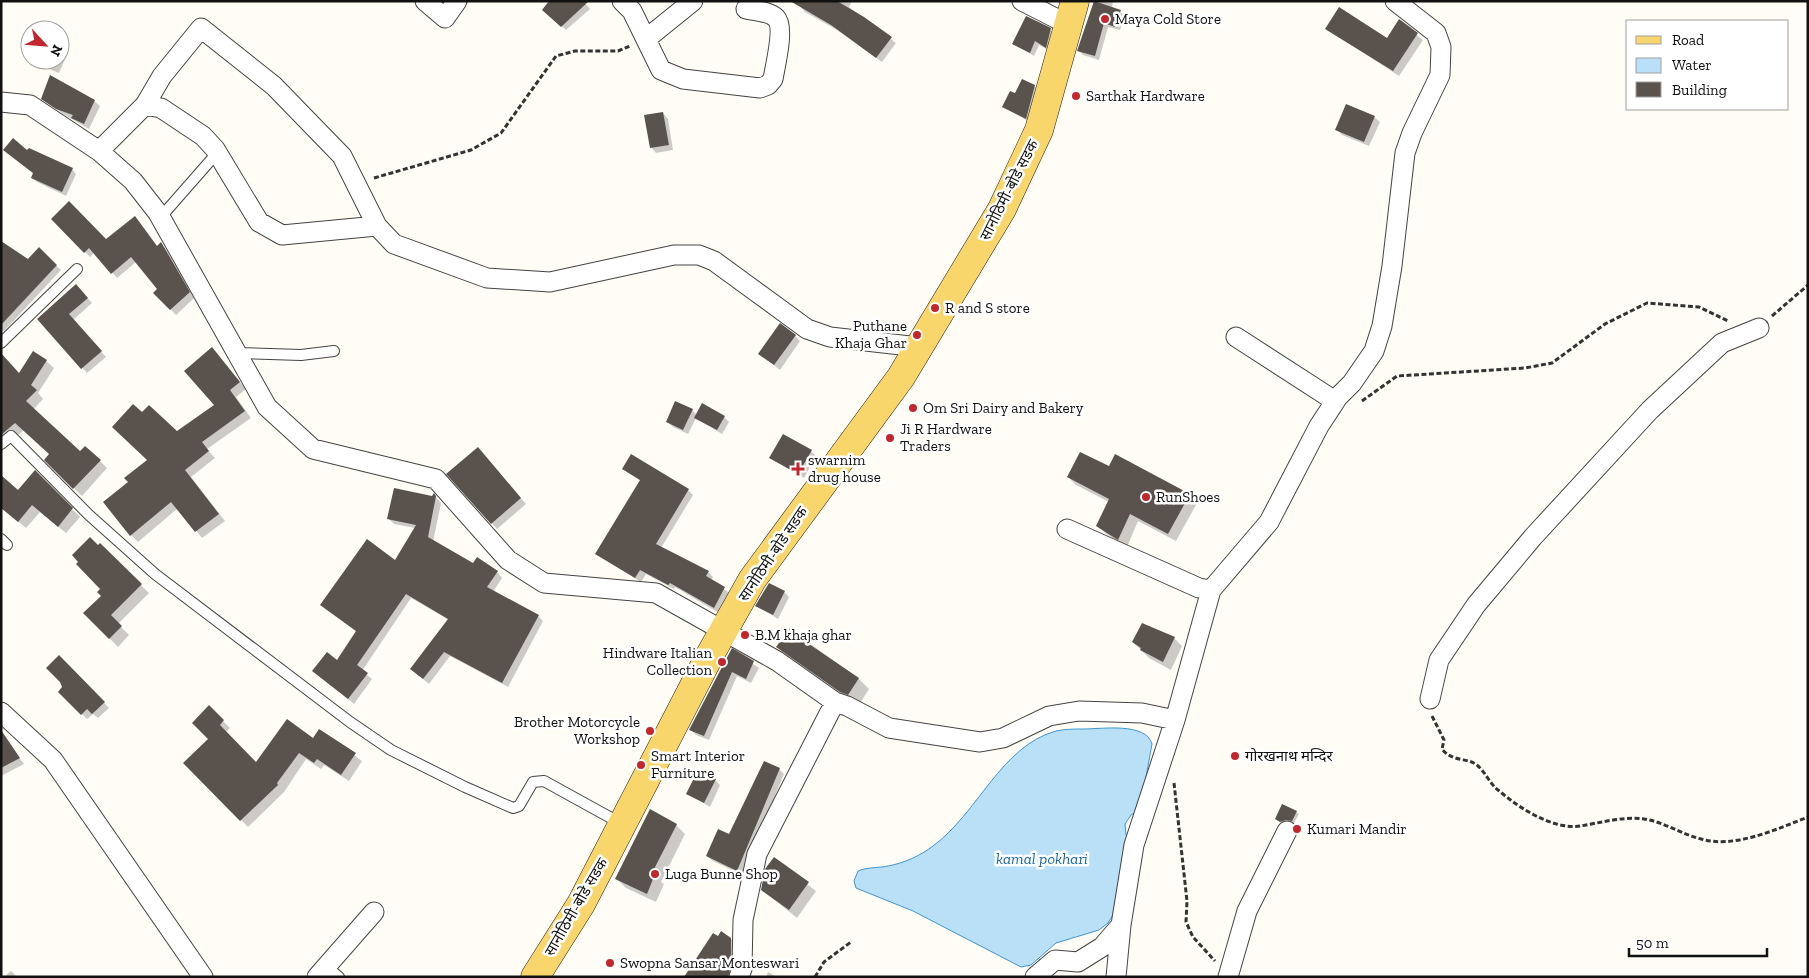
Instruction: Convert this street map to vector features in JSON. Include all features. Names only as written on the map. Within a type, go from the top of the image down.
[{"type":"main road","name":"सानोठिमी-बोडे सडक","points":[[535,977],[582,904],[707,662],[752,580],[901,377],[1002,209],[1039,130],[1072,13]]},
{"type":"street","points":[[424,1],[445,18],[457,1]]},
{"type":"street","points":[[622,1],[632,11],[661,70],[671,76],[760,88],[768,85],[773,79],[781,26],[776,18],[766,13],[746,9]]},
{"type":"street","points":[[646,39],[693,1]]},
{"type":"street","points":[[1022,1],[1072,13]]},
{"type":"street","points":[[1116,977],[1120,925],[1134,845],[1175,720],[1211,590],[1268,522],[1319,426],[1335,401],[1352,383],[1369,358],[1382,326],[1392,266],[1405,153],[1412,133],[1440,75],[1441,47],[1436,33],[1395,1]]},
{"type":"street","points":[[99,151],[145,105],[162,76],[201,28],[274,86],[342,156],[377,226],[394,244],[487,278],[550,282],[674,255],[699,255],[714,261],[807,329],[830,337],[919,347]]},
{"type":"street","points":[[1,102],[30,105],[99,151],[133,181],[160,218],[267,407],[313,449],[436,478],[508,560],[544,583],[656,593],[777,661],[835,702],[847,706],[890,728],[980,742],[1003,738],[1049,716],[1079,711],[1142,713],[1175,720]]},
{"type":"street","points":[[145,105],[161,108],[203,136],[217,153],[259,222],[282,235],[377,226]]},
{"type":"street","points":[[1430,699],[1439,660],[1476,605],[1533,536],[1650,410],[1714,349],[1722,343],[1758,328]]},
{"type":"street","points":[[1236,337],[1335,401]]},
{"type":"street","points":[[1067,529],[1199,588],[1211,590]]},
{"type":"street","points":[[739,977],[742,969],[743,920],[757,854],[835,702]]},
{"type":"street","points":[[1,712],[53,760],[203,977]]},
{"type":"street","points":[[1229,974],[1247,911],[1287,831]]},
{"type":"street","points":[[327,973],[374,912]]},
{"type":"street","points":[[1035,977],[1055,960],[1078,962],[1102,947],[1120,925]]},
{"type":"lane","points":[[160,218],[217,153]]},
{"type":"lane","points":[[1,343],[77,269]]},
{"type":"lane","points":[[237,353],[301,355],[334,351]]},
{"type":"lane","points":[[1,444],[11,436],[89,516],[155,574],[391,750],[465,787],[513,808],[519,806],[533,782],[544,780],[623,824]]},
{"type":"path","points":[[355,184],[471,150],[500,133],[556,56],[575,50],[618,51],[646,39]]},
{"type":"path","points":[[1357,405],[1397,376],[1525,368],[1552,363],[1605,324],[1647,303],[1699,307],[1746,330],[1758,328],[1808,285]]},
{"type":"path","points":[[1430,699],[1432,717],[1444,740],[1442,749],[1448,757],[1477,765],[1497,790],[1552,824],[1576,827],[1608,821],[1642,818],[1660,823],[1676,832],[1704,840],[1739,840],[1772,831],[1808,817]]},
{"type":"path","points":[[1174,775],[1187,901],[1186,922],[1193,937],[1229,974]]},
{"type":"path","points":[[815,977],[824,962],[851,942]]},
{"type":"water","name":"kamal pokhari","points":[[1112,728],[1141,732],[1148,737],[1152,744],[1140,810],[1131,815],[1125,824],[1126,835],[1133,843],[1116,910],[1108,923],[1099,930],[1056,943],[1031,965],[1021,967],[913,911],[856,888],[854,881],[858,871],[900,863],[917,856],[933,846],[949,832],[1005,765],[1037,739],[1066,729]]},
{"type":"building","points":[[549,1],[589,1],[561,27],[542,10]]},
{"type":"building","points":[[790,1],[837,1],[892,37],[876,58],[831,25]]},
{"type":"building","points":[[1094,1],[1121,10],[1115,27],[1104,23],[1095,56],[1077,51]]},
{"type":"building","points":[[1339,7],[1387,38],[1399,19],[1418,33],[1393,71],[1325,29]]},
{"type":"building","points":[[1026,16],[1051,28],[1046,48],[1035,41],[1030,53],[1012,44]]},
{"type":"building","points":[[50,75],[95,100],[84,124],[71,118],[73,115],[56,109],[41,99]]},
{"type":"building","points":[[1022,79],[1035,85],[1026,119],[1002,107],[1010,91],[1015,93]]},
{"type":"building","points":[[1346,104],[1375,116],[1364,142],[1335,130]]},
{"type":"building","points":[[663,112],[669,145],[650,148],[644,115]]},
{"type":"building","points":[[13,138],[27,150],[29,148],[73,168],[62,192],[31,178],[33,173],[3,150]]},
{"type":"building","points":[[69,201],[106,239],[135,216],[157,246],[161,242],[190,292],[170,310],[153,293],[157,289],[131,257],[111,274],[89,248],[84,253],[51,219]]},
{"type":"building","points":[[1,241],[28,259],[39,247],[57,265],[1,325]]},
{"type":"building","points":[[76,284],[88,298],[69,314],[102,351],[81,369],[37,319]]},
{"type":"building","points":[[780,323],[796,335],[774,365],[758,354]]},
{"type":"building","points":[[212,347],[240,382],[230,390],[245,411],[202,442],[209,451],[185,470],[219,514],[195,532],[171,502],[130,536],[103,502],[128,482],[124,478],[147,460],[112,427],[133,404],[142,412],[149,405],[177,431],[214,405],[184,371]]},
{"type":"building","points":[[33,351],[47,360],[31,385],[37,390],[26,401],[80,451],[85,446],[101,460],[73,489],[44,460],[49,454],[15,423],[1,435],[1,353],[19,373]]},
{"type":"building","points":[[675,401],[693,409],[683,430],[666,422]]},
{"type":"building","points":[[702,403],[725,416],[717,430],[694,418]]},
{"type":"building","points":[[783,434],[812,450],[798,474],[769,458]]},
{"type":"building","points":[[478,447],[521,498],[491,524],[446,474]]},
{"type":"building","name":"RunShoes","points":[[1080,452],[1109,466],[1115,454],[1190,494],[1168,534],[1130,514],[1118,540],[1096,526],[1109,499],[1067,477]]},
{"type":"building","points":[[631,454],[689,489],[656,544],[709,571],[706,576],[725,587],[714,608],[670,583],[668,585],[640,570],[635,578],[595,554],[640,480],[622,469]]},
{"type":"building","points":[[35,470],[73,508],[58,527],[32,505],[18,522],[1,508],[1,475],[18,490]]},
{"type":"building","points":[[394,488],[432,496],[434,493],[436,496],[428,537],[473,563],[477,557],[498,571],[487,587],[539,615],[502,683],[444,652],[423,679],[410,669],[448,619],[406,594],[357,665],[368,673],[348,699],[312,671],[327,652],[337,660],[356,631],[320,605],[367,539],[395,560],[416,525],[387,519]]},
{"type":"building","points":[[90,537],[98,545],[100,543],[142,584],[111,615],[122,626],[109,639],[83,613],[101,596],[97,592],[100,589],[76,564],[78,562],[72,555]]},
{"type":"building","points":[[769,583],[785,591],[773,615],[755,606]]},
{"type":"building","points":[[1142,623],[1175,637],[1163,662],[1140,650],[1141,648],[1132,642]]},
{"type":"building","points":[[790,628],[810,642],[809,644],[859,678],[848,695],[840,692],[776,647]]},
{"type":"building","points":[[732,648],[754,661],[746,679],[732,672],[704,736],[689,730]]},
{"type":"building","points":[[59,655],[105,702],[92,714],[87,709],[81,715],[58,692],[62,687],[60,682],[46,668]]},
{"type":"building","points":[[209,705],[224,720],[220,725],[256,762],[287,719],[313,738],[319,729],[356,753],[341,775],[317,759],[314,763],[299,753],[277,783],[278,785],[240,821],[183,763],[208,739],[192,723]]},
{"type":"building","points":[[1,730],[20,758],[1,768]]},
{"type":"building","points":[[764,761],[780,768],[737,871],[706,856],[718,829],[729,834]]},
{"type":"building","points":[[698,770],[716,779],[704,803],[686,794]]},
{"type":"building","points":[[1282,804],[1297,811],[1292,821],[1280,822],[1275,819]]},
{"type":"building","points":[[650,809],[677,824],[652,873],[655,874],[647,894],[615,879]]},
{"type":"building","points":[[774,857],[809,882],[789,910],[761,890],[765,869]]},
{"type":"building","points":[[721,931],[731,938],[731,967],[728,977],[684,977],[713,933],[718,936]]},
{"type":"place","name":"Maya Cold Store","points":[[1105,19]]},
{"type":"place","name":"Sarthak Hardware","points":[[1076,96]]},
{"type":"place","name":"R and S store","points":[[935,308]]},
{"type":"place","name":"Puthane Khaja Ghar","points":[[917,335]]},
{"type":"place","name":"Om Sri Dairy and Bakery","points":[[913,408]]},
{"type":"place","name":"Ji R Hardware Traders","points":[[890,438]]},
{"type":"place","name":"swarnim drug house","points":[[798,469]]},
{"type":"place","name":"RunShoes","points":[[1146,497]]},
{"type":"place","name":"B.M khaja ghar","points":[[745,635]]},
{"type":"place","name":"Hindware Italian Collection","points":[[722,662]]},
{"type":"place","name":"Brother Motorcycle Workshop","points":[[650,731]]},
{"type":"place","name":"गोरखनाथ मन्दिर","points":[[1235,756]]},
{"type":"place","name":"Smart Interior Furniture","points":[[641,765]]},
{"type":"place","name":"Kumari Mandir","points":[[1297,829]]},
{"type":"place","name":"Luga Bunne Shop","points":[[655,874]]},
{"type":"place","name":"Swopna Sansar Monteswari","points":[[610,963]]}]
